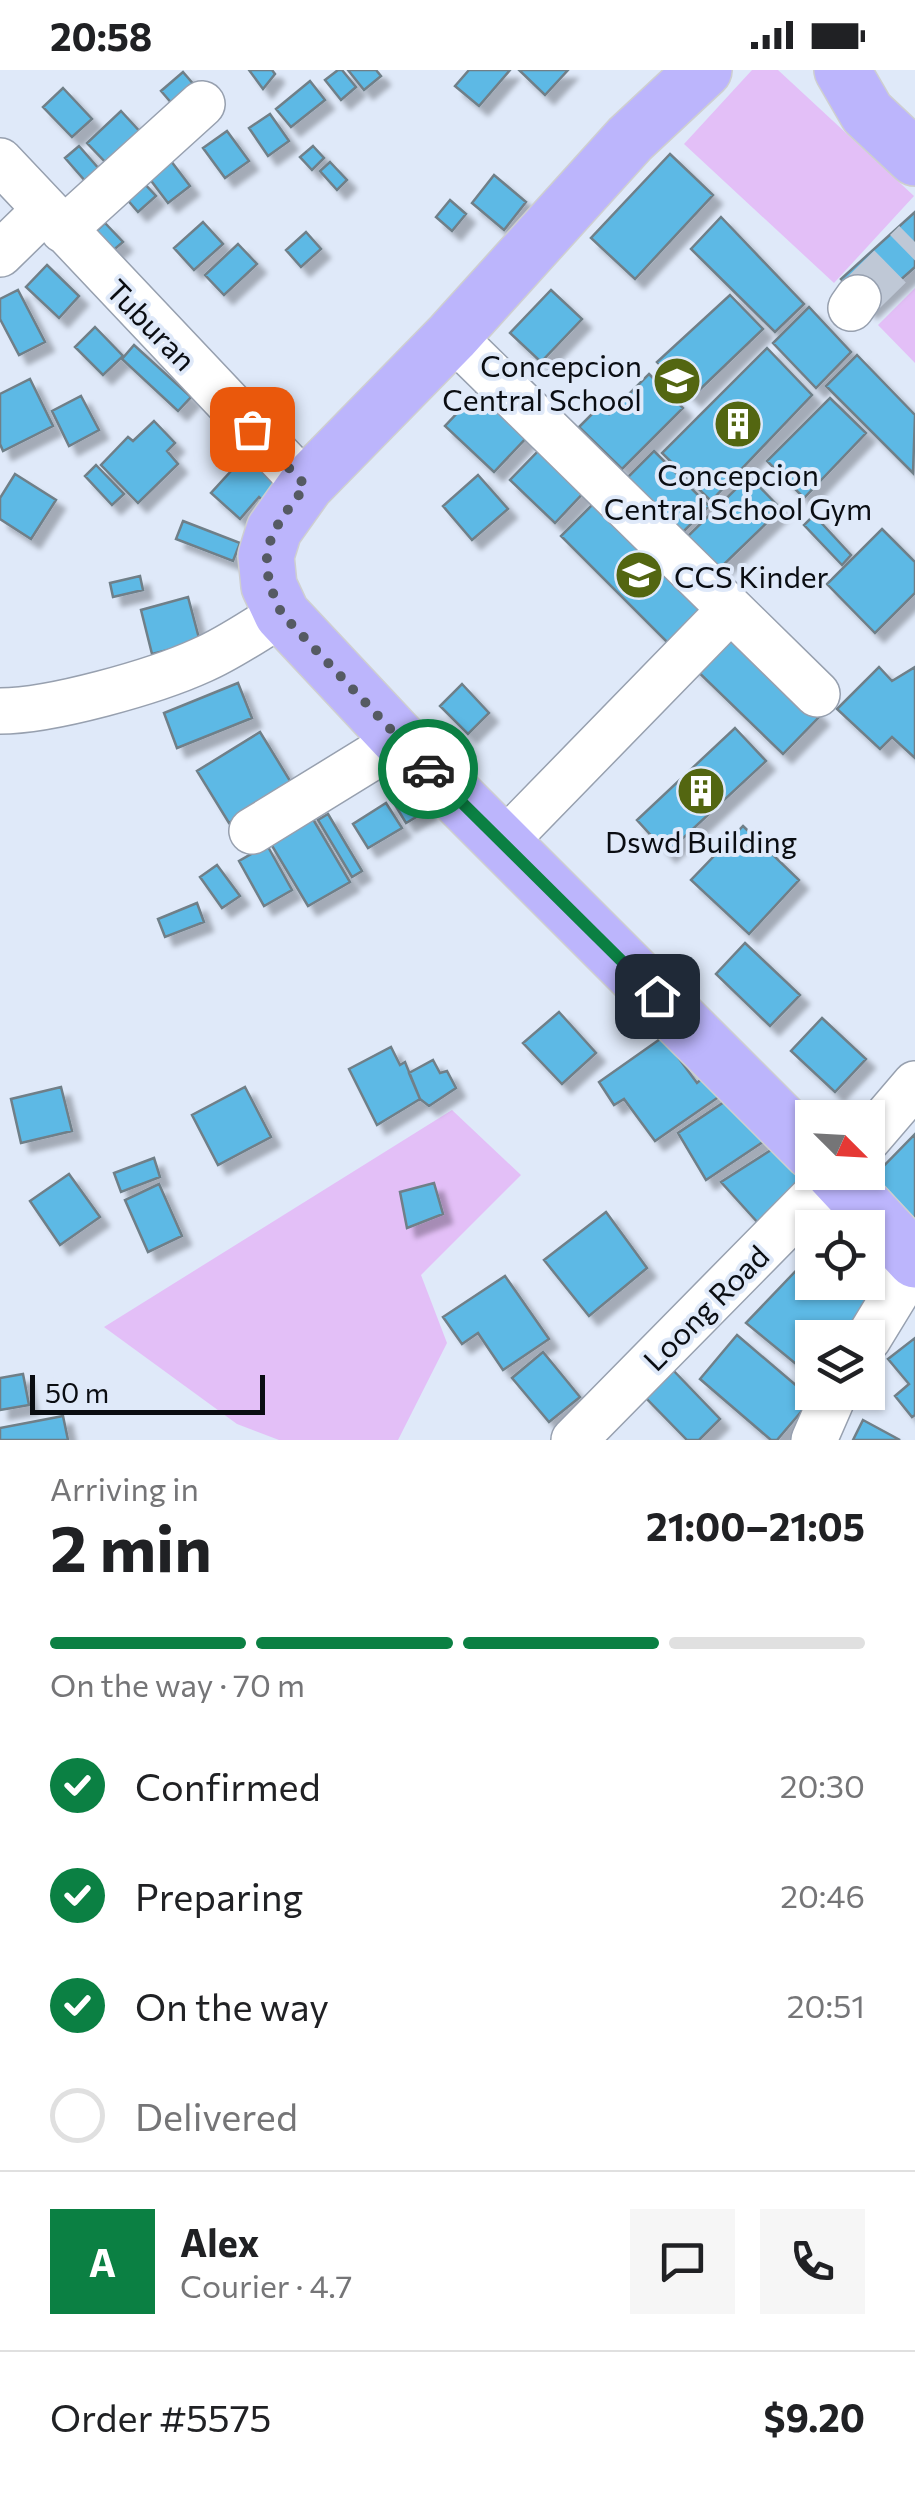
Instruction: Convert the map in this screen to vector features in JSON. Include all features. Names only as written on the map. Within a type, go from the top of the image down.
[{"type":"main road","points":[[704,70],[630,139],[452,336],[306,486],[274,530],[266,556],[269,586],[282,614],[503,843],[795,1122]]},
{"type":"main road","points":[[842,70],[867,113],[915,158]]},
{"type":"main road","points":[[859,1190],[915,1261]]},
{"type":"street","points":[[0,254],[53,220],[202,104]]},
{"type":"street","name":"Tuburan","points":[[0,161],[306,486]]},
{"type":"street","points":[[452,336],[817,694]]},
{"type":"street","points":[[503,843],[730,610]]},
{"type":"street","points":[[0,711],[26,711],[202,660],[282,614]]},
{"type":"street","points":[[252,831],[400,740]]},
{"type":"street","name":"Loong Road","points":[[885,1114],[915,1084]]},
{"type":"street","name":"Loong Road","points":[[574,1440],[811,1190]]},
{"type":"street","points":[[879,1320],[915,1261]]},
{"type":"street","points":[[814,1440],[827,1410]]},
{"type":"shaded area","points":[[752,70],[778,70],[914,196],[834,283],[684,144]]},
{"type":"shaded area","points":[[915,288],[915,363],[878,325]]},
{"type":"shaded area","points":[[452,1110],[521,1175],[421,1275],[447,1343],[398,1440],[279,1440],[237,1424],[104,1327]]},
{"type":"building","points":[[249,70],[272,70],[275,74],[263,89]]},
{"type":"building","points":[[338,70],[356,87],[341,100],[325,80]]},
{"type":"building","points":[[348,70],[376,70],[381,76],[364,90]]},
{"type":"building","points":[[469,70],[510,70],[479,106],[455,86]]},
{"type":"building","points":[[519,70],[568,70],[545,95]]},
{"type":"building","points":[[183,72],[201,93],[180,113],[161,91]]},
{"type":"building","points":[[310,81],[325,100],[291,127],[276,109]]},
{"type":"building","points":[[63,88],[92,119],[72,137],[43,107]]},
{"type":"building","points":[[121,111],[143,135],[110,167],[87,143]]},
{"type":"building","points":[[270,114],[289,141],[268,156],[249,128]]},
{"type":"building","points":[[227,131],[249,161],[225,178],[203,148]]},
{"type":"building","points":[[79,146],[107,178],[93,190],[65,158]]},
{"type":"building","points":[[313,146],[324,158],[312,170],[300,157]]},
{"type":"building","points":[[670,154],[713,195],[635,279],[591,238]]},
{"type":"building","points":[[171,161],[190,186],[168,203],[149,178]]},
{"type":"building","points":[[330,162],[347,180],[337,190],[320,171]]},
{"type":"building","points":[[494,175],[526,202],[504,230],[472,203]]},
{"type":"building","points":[[141,180],[156,196],[138,212],[125,197]]},
{"type":"building","points":[[450,200],[466,214],[452,231],[436,217]]},
{"type":"building","points":[[915,212],[915,267],[868,309],[841,279]]},
{"type":"building","points":[[721,217],[804,304],[775,332],[691,249]]},
{"type":"building","points":[[203,222],[223,244],[194,270],[174,248]]},
{"type":"building","points":[[105,223],[123,242],[104,258],[87,239]]},
{"type":"building","points":[[306,232],[321,249],[301,267],[286,250]]},
{"type":"building","points":[[238,244],[257,264],[224,295],[205,275]]},
{"type":"building","points":[[47,265],[79,296],[59,318],[26,287]]},
{"type":"building","points":[[18,290],[45,342],[19,355],[0,319],[0,299]]},
{"type":"building","points":[[551,290],[582,319],[541,362],[510,333]]},
{"type":"building","points":[[730,295],[763,329],[692,397],[657,362]]},
{"type":"building","points":[[809,307],[851,352],[816,388],[773,343]]},
{"type":"building","points":[[95,327],[123,356],[103,375],[75,347]]},
{"type":"building","points":[[134,345],[191,397],[178,411],[122,359]]},
{"type":"building","name":"Concepcion Central School Gym","points":[[767,348],[812,395],[711,501],[662,453]]},
{"type":"building","points":[[857,355],[915,415],[913,473],[826,386]]},
{"type":"building","points":[[649,374],[683,408],[622,469],[579,427],[600,406],[609,414]]},
{"type":"building","points":[[30,379],[53,426],[3,451],[0,394]]},
{"type":"building","points":[[479,390],[528,436],[494,472],[445,426]]},
{"type":"building","points":[[81,396],[99,430],[69,446],[52,411]]},
{"type":"building","points":[[830,398],[866,433],[804,498],[767,461]]},
{"type":"building","points":[[154,421],[175,443],[167,451],[178,464],[138,503],[101,465],[128,437],[133,441]]},
{"type":"building","points":[[543,446],[587,489],[555,523],[510,480]]},
{"type":"building","points":[[243,448],[286,488],[269,506],[259,497],[240,519],[211,493],[231,471],[226,466]]},
{"type":"building","points":[[654,451],[709,506],[679,536],[624,481]]},
{"type":"building","points":[[96,465],[124,494],[112,505],[85,476]]},
{"type":"building","points":[[15,474],[56,500],[31,539],[0,519],[0,498]]},
{"type":"building","points":[[478,475],[508,509],[472,540],[443,506]]},
{"type":"building","points":[[749,476],[781,509],[716,572],[685,539]]},
{"type":"building","name":"CCS Kinder","points":[[600,497],[717,615],[678,653],[561,536]]},
{"type":"building","points":[[814,515],[851,555],[842,565],[804,525]]},
{"type":"building","points":[[183,521],[240,543],[233,561],[176,539]]},
{"type":"building","points":[[882,529],[915,562],[915,593],[875,633],[827,584]]},
{"type":"building","points":[[140,576],[143,590],[113,597],[110,583]]},
{"type":"building","points":[[188,597],[200,642],[152,654],[141,610]]},
{"type":"building","points":[[728,623],[820,716],[783,754],[689,663]]},
{"type":"building","points":[[879,667],[892,681],[915,667],[915,758],[892,737],[880,749],[837,709]]},
{"type":"building","points":[[238,683],[252,718],[177,748],[164,713]]},
{"type":"building","points":[[462,684],[489,713],[468,734],[440,706]]},
{"type":"building","name":"Dswd Building","points":[[735,728],[766,761],[667,853],[637,820]]},
{"type":"building","points":[[260,732],[292,784],[229,823],[197,771]]},
{"type":"building","points":[[411,782],[428,810],[406,823],[389,795]]},
{"type":"building","points":[[386,803],[402,828],[368,848],[353,824]]},
{"type":"building","points":[[307,809],[350,882],[308,906],[265,834]]},
{"type":"building","points":[[328,814],[362,871],[352,877],[318,820]]},
{"type":"building","points":[[743,826],[799,880],[749,934],[691,880]]},
{"type":"building","points":[[267,845],[292,890],[264,906],[239,861]]},
{"type":"building","points":[[217,865],[240,896],[222,908],[200,877]]},
{"type":"building","points":[[197,903],[204,922],[165,937],[158,919]]},
{"type":"building","points":[[745,943],[800,995],[770,1026],[716,974]]},
{"type":"building","points":[[559,1012],[596,1053],[562,1084],[523,1043]]},
{"type":"building","points":[[822,1018],[866,1059],[835,1092],[791,1051]]},
{"type":"building","points":[[663,1037],[697,1083],[706,1075],[720,1096],[655,1141],[624,1099],[614,1105],[599,1082]]},
{"type":"building","points":[[391,1047],[400,1065],[405,1062],[420,1099],[377,1125],[349,1069]]},
{"type":"building","points":[[433,1060],[440,1073],[447,1071],[456,1088],[429,1106],[420,1099],[409,1073]]},
{"type":"building","points":[[61,1087],[72,1131],[21,1143],[11,1099]]},
{"type":"building","points":[[245,1087],[271,1137],[218,1165],[192,1115]]},
{"type":"building","points":[[739,1092],[775,1134],[706,1180],[678,1133]]},
{"type":"building","points":[[915,1134],[915,1221],[883,1190],[885,1165]]},
{"type":"building","points":[[785,1141],[795,1151],[795,1185],[759,1224],[721,1182]]},
{"type":"building","points":[[154,1158],[160,1177],[121,1192],[114,1173]]},
{"type":"building","points":[[69,1174],[100,1217],[60,1245],[30,1201]]},
{"type":"building","points":[[434,1183],[443,1214],[407,1228],[400,1192]]},
{"type":"building","points":[[159,1184],[182,1236],[148,1252],[125,1200]]},
{"type":"building","points":[[606,1212],[647,1268],[589,1316],[544,1260]]},
{"type":"building","points":[[885,1251],[897,1260],[885,1277]]},
{"type":"building","points":[[795,1272],[795,1300],[869,1300],[855,1320],[795,1320],[795,1363],[746,1323]]},
{"type":"building","points":[[505,1276],[549,1339],[503,1370],[478,1333],[462,1344],[443,1317]]},
{"type":"building","points":[[737,1335],[795,1384],[795,1410],[803,1410],[777,1440],[771,1440],[700,1379]]},
{"type":"building","points":[[915,1338],[912,1417],[895,1396],[909,1384],[888,1359]]},
{"type":"building","points":[[543,1352],[580,1397],[549,1422],[512,1378]]},
{"type":"building","points":[[671,1368],[720,1419],[699,1440],[687,1440],[643,1395]]},
{"type":"building","points":[[23,1374],[29,1405],[0,1410],[0,1378]]},
{"type":"building","points":[[63,1416],[68,1440],[0,1440],[0,1428]]},
{"type":"building","points":[[863,1420],[900,1440],[853,1440]]},
{"type":"tunnel","points":[[858,298],[915,242]]},
{"type":"way so far","points":[[252,429],[306,486],[274,530],[266,556],[269,586],[282,614],[428,769]]},
{"type":"place","name":"Concepcion Central School","points":[[677,381]]},
{"type":"place","name":"Concepcion Central School Gym","points":[[738,424]]},
{"type":"place","name":"CCS Kinder","points":[[639,575]]},
{"type":"place","name":"Dswd Building","points":[[701,791]]},
{"type":"route","points":[[428,769],[657,996]]}]
